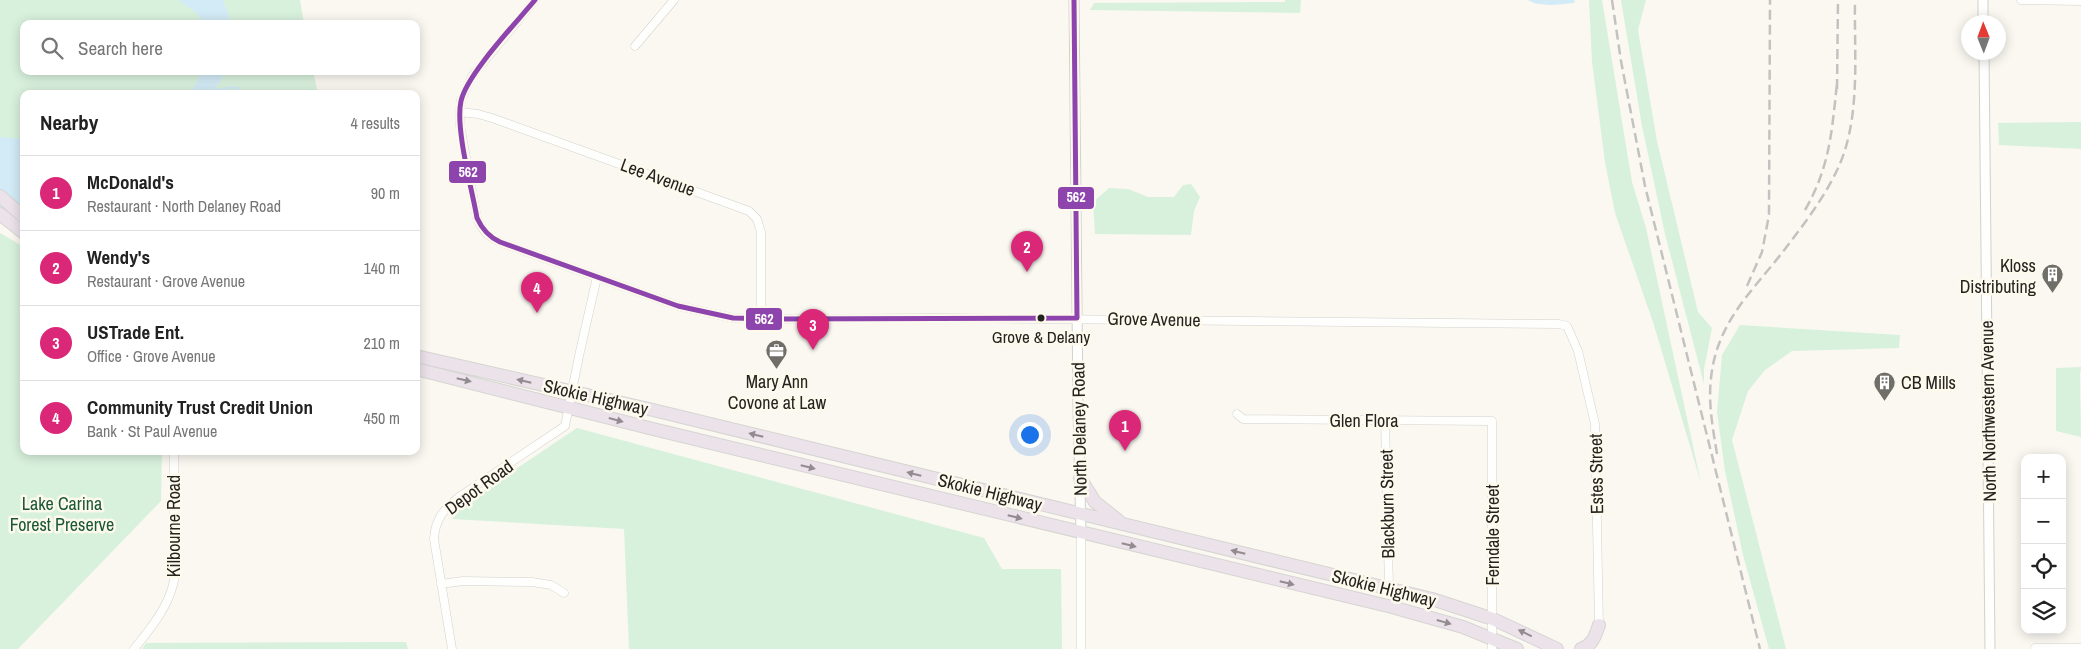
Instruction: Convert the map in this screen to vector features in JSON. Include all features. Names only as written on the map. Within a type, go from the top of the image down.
[{"type":"highway","points":[[0,196],[20,213]]},
{"type":"highway","points":[[0,214],[20,230]]},
{"type":"highway","name":"Skokie Highway","points":[[420,357],[1432,599],[1493,618],[1557,649]]},
{"type":"highway","name":"Skokie Highway","points":[[420,370],[1081,533],[1392,607],[1463,627],[1492,643],[1517,649]]},
{"type":"highway","points":[[1080,478],[1095,502],[1125,525]]},
{"type":"highway","points":[[1582,649],[1594,640],[1598,625]]},
{"type":"street","points":[[460,112],[464,93],[472,76],[535,0]]},
{"type":"street","points":[[636,46],[674,0]]},
{"type":"street","name":"North Delaney Road","points":[[1074,0],[1081,649]]},
{"type":"street","points":[[1983,0],[1984,15]]},
{"type":"street","points":[[2021,0],[2081,1]]},
{"type":"street","name":"North Northwestern Avenue","points":[[1984,60],[1990,649]]},
{"type":"street","name":"Grove Avenue","points":[[460,112],[477,218],[486,234],[493,240],[694,310],[732,318],[1077,318],[1559,324],[1566,326]]},
{"type":"street","name":"Lee Avenue","points":[[460,112],[492,118],[749,211],[758,219],[761,232],[761,319]]},
{"type":"street","name":"Depot Road","points":[[452,649],[434,539],[440,514],[459,497],[565,426],[598,277]]},
{"type":"street","name":"Estes Street","points":[[1566,326],[1578,351],[1595,424],[1598,625]]},
{"type":"street","name":"Glen Flora","points":[[1238,414],[1243,419],[1492,421]]},
{"type":"street","name":"Blackburn Street","points":[[1385,420],[1389,588]]},
{"type":"street","name":"Ferndale Street","points":[[1492,421],[1492,643]]},
{"type":"street","name":"Kilbourne Road","points":[[134,649],[161,615],[170,598],[174,581],[174,455]]},
{"type":"street","points":[[442,584],[463,581],[532,582],[551,585],[564,593]]},
{"type":"street","points":[[2035,648],[2081,648]]},
{"type":"green space","points":[[0,0],[300,0],[303,20],[20,20],[20,75],[314,75],[317,90],[20,90],[20,195],[0,178]]},
{"type":"green space","points":[[1285,0],[1301,0],[1300,13],[1090,10],[1094,3],[1285,2]]},
{"type":"green space","points":[[1589,0],[1602,0],[1632,182],[1646,228],[1701,483],[1653,322],[1615,213],[1605,162],[1592,62]]},
{"type":"green space","points":[[1621,0],[1646,0],[1638,30],[1657,141],[1698,312],[1712,328],[1704,369],[1704,384],[1665,234],[1642,126]]},
{"type":"green space","points":[[2081,122],[2081,149],[1999,145],[1998,123]]},
{"type":"green space","points":[[1191,184],[1200,197],[1194,211],[1191,235],[1095,234],[1093,202],[1109,188],[1128,189],[1148,197],[1174,197],[1183,185]]},
{"type":"green space","name":"Lake Carina Forest Preserve","points":[[0,233],[20,245],[20,455],[162,455],[161,501],[18,649],[0,649]]},
{"type":"green space","points":[[1740,325],[1900,335],[1899,348],[1792,351],[1765,370],[1748,391],[1732,440],[1786,649],[1769,649],[1743,555],[1725,471],[1717,412],[1722,355]]},
{"type":"green space","points":[[2081,367],[2081,437],[2056,431],[2056,368]]},
{"type":"green space","points":[[577,428],[984,538],[1002,569],[1061,569],[1062,649],[629,649],[624,529],[452,519],[462,505]]},
{"type":"green space","points":[[406,642],[408,649],[142,649],[146,643]]},
{"type":"water","points":[[178,0],[223,0],[229,20],[201,20],[197,13]]},
{"type":"water","points":[[1528,0],[1575,0],[1574,3],[1550,5],[1538,4]]},
{"type":"water","points":[[200,75],[223,75],[214,90],[192,90]]},
{"type":"water","points":[[0,137],[20,139],[20,210],[0,223]]},
{"type":"waterway","points":[[216,90],[236,87],[239,90]]},
{"type":"railway","points":[[1612,0],[1621,61],[1645,186],[1760,649]]},
{"type":"railway","points":[[1747,286],[1762,252],[1769,215],[1770,0]]},
{"type":"railway","points":[[1837,89],[1838,0]]},
{"type":"railway","points":[[1717,454],[1711,416],[1710,388],[1715,358],[1721,340],[1738,308],[1793,239],[1821,198],[1834,177],[1846,147],[1851,126],[1855,84],[1855,0]]},
{"type":"railway","points":[[1805,210],[1820,179],[1825,163],[1837,83]]},
{"type":"transit line","name":"562","points":[[535,0],[482,63],[472,77],[461,101],[460,127],[465,159],[477,218],[484,229],[492,238],[500,242],[678,306],[733,318],[774,319],[1077,318],[1074,0]]},
{"type":"place","name":"Wendy's","points":[[1027,272]]},
{"type":"place","name":"Kloss Distributing","points":[[2052,294]]},
{"type":"place","name":"Community Trust Credit Union","points":[[537,313]]},
{"type":"place","name":"Grove & Delany","points":[[1041,318]]},
{"type":"place","name":"USTrade Ent.","points":[[813,350]]},
{"type":"place","name":"Mary Ann Covone at Law","points":[[777,370]]},
{"type":"place","name":"CB Mills","points":[[1885,401]]},
{"type":"place","name":"McDonald's","points":[[1125,451]]}]
